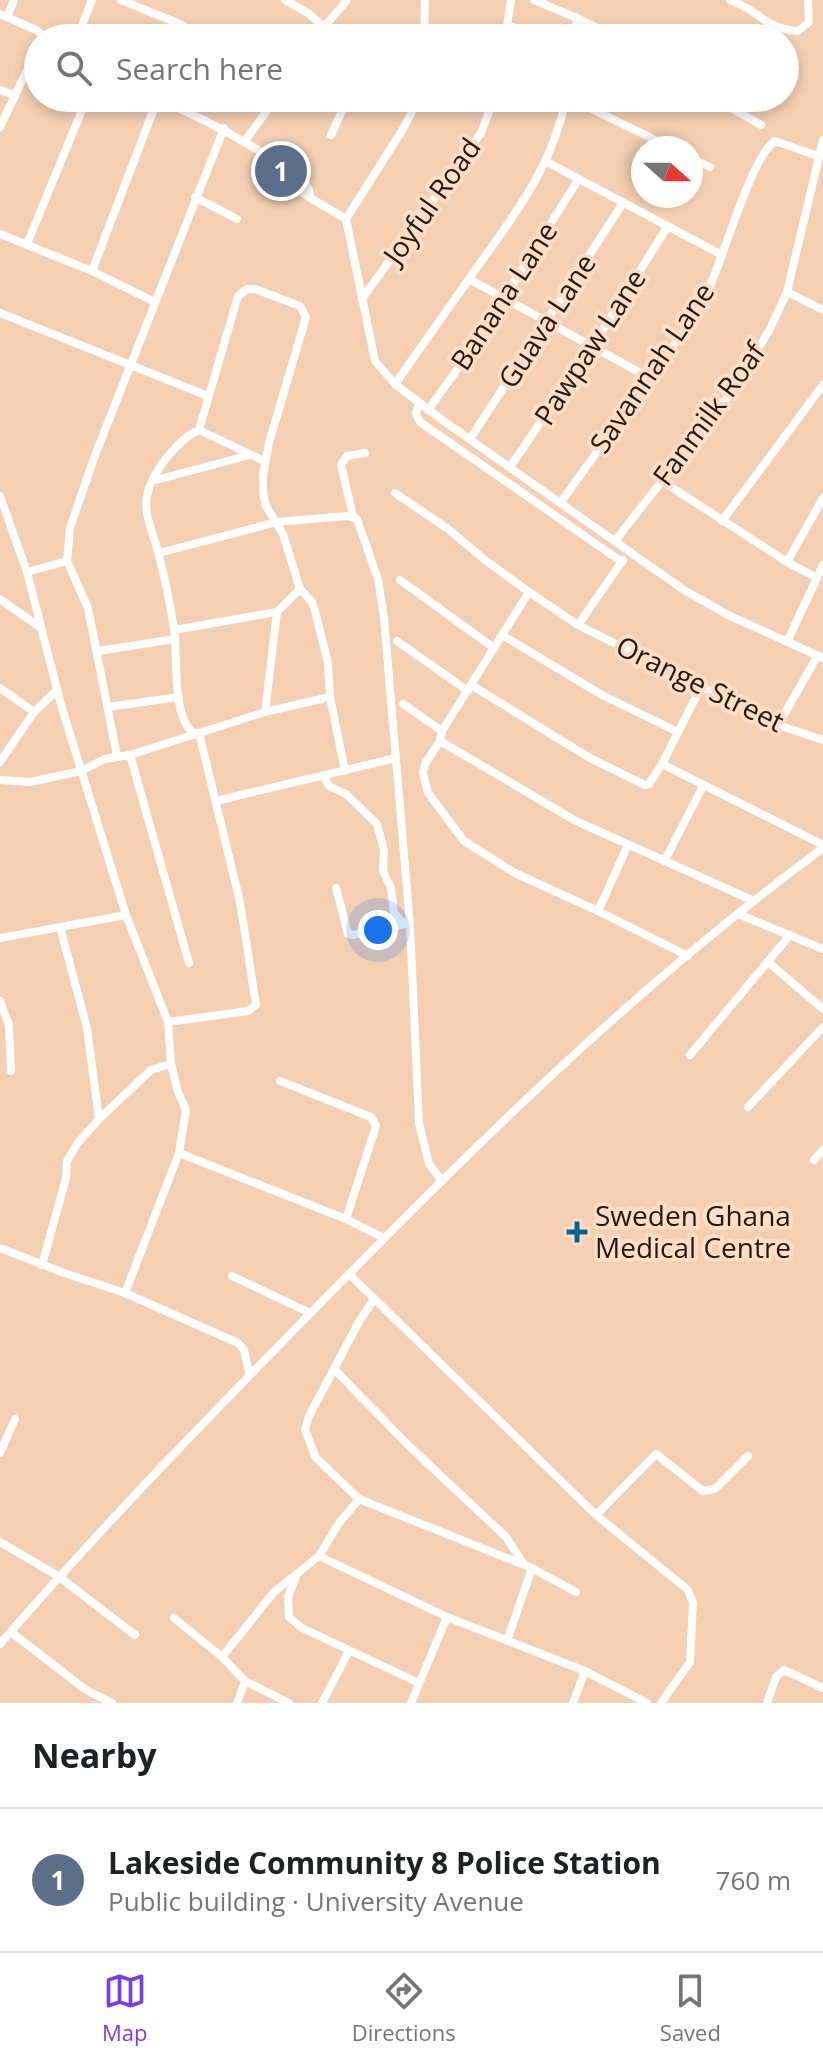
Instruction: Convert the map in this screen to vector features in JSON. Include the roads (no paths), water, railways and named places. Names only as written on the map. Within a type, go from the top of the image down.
[{"type":"street","points":[[14,0],[4,16],[24,26]]},
{"type":"street","points":[[83,24],[92,0]]},
{"type":"street","points":[[121,0],[180,24]]},
{"type":"street","points":[[285,0],[321,24]]},
{"type":"street","points":[[325,24],[347,0]]},
{"type":"street","points":[[424,24],[425,0]]},
{"type":"street","points":[[507,24],[511,0]]},
{"type":"street","points":[[534,0],[547,2],[589,24]]},
{"type":"street","points":[[730,0],[753,11],[767,24]]},
{"type":"street","points":[[799,30],[809,22],[808,0]]},
{"type":"street","points":[[308,13],[309,1]]},
{"type":"street","points":[[576,24],[577,18]]},
{"type":"street","points":[[0,127],[24,75]]},
{"type":"street","points":[[0,90],[14,95]]},
{"type":"street","points":[[27,244],[81,112]]},
{"type":"street","points":[[92,271],[153,112]]},
{"type":"street","points":[[189,112],[224,128],[268,157],[280,161],[308,187],[310,195],[346,219]]},
{"type":"street","points":[[245,141],[266,112]]},
{"type":"street","points":[[331,135],[342,112]]},
{"type":"street","points":[[412,112],[346,219],[375,361],[395,384],[419,404],[705,603],[820,656],[778,725]]},
{"type":"street","name":"Joyful Road","points":[[362,299],[481,133],[489,112]]},
{"type":"street","points":[[395,384],[524,201],[547,162],[564,112]]},
{"type":"street","points":[[597,112],[647,136]]},
{"type":"street","points":[[738,112],[761,125]]},
{"type":"street","points":[[117,756],[88,608],[67,561],[70,528],[224,128]]},
{"type":"street","name":"Savannah Lane","points":[[561,502],[691,321],[709,290],[768,145],[775,141],[821,149]]},
{"type":"street","name":"Fanmilk Roaf","points":[[615,541],[717,411],[752,361],[787,292],[821,149]]},
{"type":"street","points":[[547,162],[722,255]]},
{"type":"street","points":[[703,164],[710,167]]},
{"type":"street","name":"Banana Lane","points":[[428,410],[504,298],[578,180]]},
{"type":"street","points":[[195,197],[237,219]]},
{"type":"street","name":"Guava Lane","points":[[470,439],[623,203]]},
{"type":"street","name":"Pawpaw Lane","points":[[510,467],[592,347],[668,226]]},
{"type":"street","points":[[0,234],[92,271],[155,302]]},
{"type":"street","points":[[469,279],[648,377]]},
{"type":"street","points":[[168,1022],[248,1011],[256,1005],[240,902],[216,801],[197,733],[185,724],[179,697],[174,634],[159,553],[146,507],[152,481],[184,441],[199,430],[242,291],[255,289],[300,306],[306,317],[264,461],[263,492],[300,589],[312,602],[315,611],[328,663],[330,697],[345,771]]},
{"type":"street","points":[[787,292],[823,310]]},
{"type":"street","points":[[0,313],[208,396]]},
{"type":"street","points":[[722,521],[823,385]]},
{"type":"street","points":[[419,404],[416,413],[420,422],[622,562]]},
{"type":"street","points":[[199,430],[264,461]]},
{"type":"street","points":[[365,453],[347,456],[341,465],[353,516],[357,519],[378,579],[396,758],[419,1123],[429,1164],[442,1181]]},
{"type":"street","points":[[152,481],[250,455]]},
{"type":"street","points":[[662,481],[817,578]]},
{"type":"street","name":"Orange Street","points":[[395,493],[578,625],[778,725],[823,740]]},
{"type":"street","points":[[787,562],[823,498]]},
{"type":"street","points":[[1,500],[27,572],[57,690],[126,915],[168,1022],[171,1064],[186,1110],[179,1153],[125,1293]]},
{"type":"street","points":[[159,553],[277,522],[353,516]]},
{"type":"street","points":[[578,625],[628,551]]},
{"type":"street","points":[[27,572],[67,561]]},
{"type":"street","points":[[787,642],[823,565]]},
{"type":"street","points":[[400,580],[494,648]]},
{"type":"street","points":[[98,651],[277,612],[300,589]]},
{"type":"street","points":[[529,592],[442,731],[440,741],[425,764],[423,773],[428,793],[464,841],[515,873],[688,956]]},
{"type":"street","points":[[0,599],[42,629]]},
{"type":"street","points":[[265,712],[277,612]]},
{"type":"street","points":[[502,635],[602,695],[678,732]]},
{"type":"street","points":[[397,641],[590,758],[645,785],[649,784],[662,764],[701,687]]},
{"type":"street","points":[[0,688],[34,712]]},
{"type":"street","points":[[0,762],[34,712],[57,690]]},
{"type":"street","points":[[108,707],[179,697]]},
{"type":"street","points":[[0,780],[30,782],[81,771],[117,756],[130,755],[265,712],[330,697]]},
{"type":"street","points":[[403,704],[442,731]]},
{"type":"street","points":[[440,741],[576,821],[754,901]]},
{"type":"street","points":[[130,755],[189,963]]},
{"type":"street","points":[[216,801],[396,758]]},
{"type":"street","points":[[0,1644],[58,1576],[249,1372],[442,1181],[627,1005],[823,847],[662,764]]},
{"type":"street","points":[[323,776],[329,786],[346,794],[377,824],[384,850],[383,871],[391,888],[394,913],[406,924]]},
{"type":"street","points":[[665,860],[703,786]]},
{"type":"street","points":[[598,911],[628,845]]},
{"type":"street","points":[[336,888],[348,934],[406,924]]},
{"type":"street","points":[[738,914],[823,949]]},
{"type":"street","points":[[0,938],[126,915]]},
{"type":"street","points":[[60,927],[87,1028],[99,1119]]},
{"type":"street","points":[[690,1055],[790,935]]},
{"type":"street","points":[[768,962],[823,1009]]},
{"type":"street","points":[[1,1006],[12,1044],[11,1071]]},
{"type":"street","points":[[748,1107],[823,1027]]},
{"type":"street","points":[[42,1265],[66,1178],[67,1161],[77,1144],[151,1070],[171,1064]]},
{"type":"street","points":[[280,1081],[375,1121],[346,1219]]},
{"type":"street","points":[[814,1160],[823,1150]]},
{"type":"street","points":[[179,1153],[346,1219],[384,1238]]},
{"type":"street","points":[[0,1248],[125,1293],[238,1343],[244,1350],[249,1372]]},
{"type":"street","points":[[349,1274],[596,1515],[688,1590],[693,1603],[690,1662],[661,1703]]},
{"type":"street","points":[[232,1276],[310,1313]]},
{"type":"street","points":[[374,1299],[309,1416],[305,1430],[316,1458],[359,1499],[528,1566],[576,1592]]},
{"type":"street","points":[[334,1369],[406,1443],[506,1537],[528,1566]]},
{"type":"street","points":[[0,1453],[15,1419]]},
{"type":"street","points":[[596,1515],[656,1454],[703,1491],[715,1489],[748,1456]]},
{"type":"street","points":[[222,1657],[274,1592],[319,1556],[339,1523],[359,1499]]},
{"type":"street","points":[[0,1542],[58,1576],[135,1635]]},
{"type":"street","points":[[319,1556],[447,1617],[585,1671],[647,1703]]},
{"type":"street","points":[[507,1641],[528,1566]]},
{"type":"street","points":[[298,1572],[288,1597],[289,1617],[302,1628],[419,1683]]},
{"type":"street","points":[[411,1703],[447,1617]]},
{"type":"street","points":[[174,1618],[222,1657],[245,1681],[289,1703]]},
{"type":"street","points":[[11,1632],[86,1690],[112,1703]]},
{"type":"street","points":[[322,1703],[349,1651]]},
{"type":"street","points":[[767,1703],[776,1677],[784,1670],[823,1688]]},
{"type":"street","points":[[573,1703],[585,1671]]},
{"type":"street","points":[[237,1703],[245,1681]]},
{"type":"place","name":"Lakeside Community 8 Police Station","points":[[281,171]]},
{"type":"place","name":"Sweden Ghana Medical Centre","points":[[577,1232]]}]
